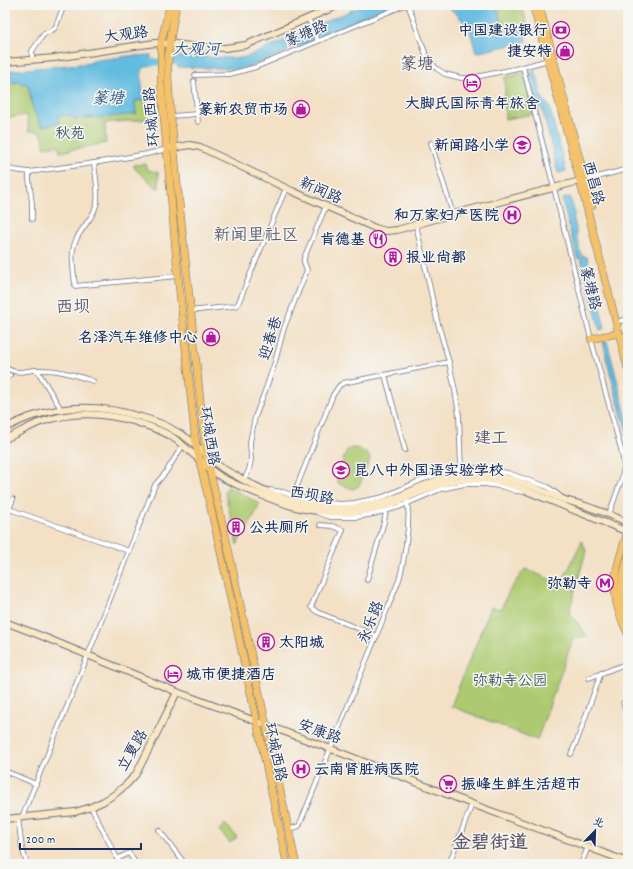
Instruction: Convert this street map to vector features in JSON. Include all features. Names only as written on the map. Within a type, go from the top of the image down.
[{"type":"main road","name":"环城西路","points":[[170,5],[161,55],[172,116],[171,148],[176,172],[206,455],[229,551],[296,864]]},
{"type":"main road","name":"环城西路","points":[[176,5],[168,56],[164,67],[171,148],[178,276],[196,445],[219,544],[287,864]]},
{"type":"main road","name":"大观路","points":[[5,62],[54,58],[162,43],[197,47],[225,48],[246,45],[339,5]]},
{"type":"main road","name":"西昌路","points":[[533,5],[583,180],[628,369]]},
{"type":"main road","name":"西昌路","points":[[539,5],[583,180],[628,349]]},
{"type":"main road","name":"新闻路","points":[[171,148],[190,145],[200,147],[286,188],[383,231],[396,230],[416,225],[583,180]]},
{"type":"main road","points":[[591,339],[618,332]]},
{"type":"main road","name":"西坝路","points":[[5,427],[34,416],[62,409],[83,407],[114,410],[152,420],[173,429],[196,445],[222,468],[264,490],[296,502],[313,506],[354,508],[384,501],[446,477],[485,473],[519,481],[565,500],[609,514],[628,523]]},
{"type":"main road","name":"西坝路","points":[[5,439],[37,424],[52,419],[68,415],[100,414],[125,418],[171,436],[221,477],[260,495],[306,509],[329,513],[373,510],[407,500],[440,485],[456,481],[485,479],[505,483],[531,492],[628,532]]},
{"type":"main road","points":[[628,532],[617,564],[615,581],[617,607],[628,634]]},
{"type":"main road","points":[[628,557],[624,569],[621,592],[628,619]]},
{"type":"main road","name":"安康路","points":[[5,622],[178,692],[628,862]]},
{"type":"main road","name":"立夏路","points":[[5,819],[75,812],[92,807],[115,794],[132,779],[178,692]]},
{"type":"street","points":[[32,60],[32,51],[44,34],[54,29],[64,5]]},
{"type":"street","name":"篆塘路","points":[[195,75],[230,74],[256,67],[405,5],[409,7],[427,58],[437,69],[445,74],[461,78],[470,78],[548,60]]},
{"type":"street","points":[[308,18],[318,41]]},
{"type":"street","name":"篆塘路","points":[[523,67],[591,339],[622,453],[624,467],[621,481],[609,514]]},
{"type":"street","points":[[194,81],[198,122]]},
{"type":"street","points":[[172,116],[197,114]]},
{"type":"street","points":[[431,143],[453,214]]},
{"type":"street","name":"新闻路","points":[[5,168],[29,172],[94,163],[147,154],[171,148]]},
{"type":"street","points":[[94,163],[98,198],[93,213],[74,244],[72,253],[75,286],[178,276]]},
{"type":"street","name":"新闻路","points":[[583,180],[628,169]]},
{"type":"street","points":[[29,172],[32,219]]},
{"type":"street","points":[[190,311],[235,306],[238,304],[286,188]]},
{"type":"street","name":"迎春巷","points":[[244,480],[249,470],[251,460],[250,442],[256,417],[275,362],[284,328],[307,270],[304,258],[326,206]]},
{"type":"street","points":[[416,225],[437,320],[449,362],[459,415],[462,469]]},
{"type":"street","points":[[620,321],[628,319]]},
{"type":"street","points":[[293,496],[333,395],[339,386],[343,383],[449,362]]},
{"type":"street","points":[[5,367],[11,372],[36,370],[56,371],[78,375],[93,381]]},
{"type":"street","points":[[36,370],[62,409]]},
{"type":"street","points":[[5,378],[10,375]]},
{"type":"street","points":[[385,375],[405,450]]},
{"type":"street","points":[[26,864],[22,848],[20,818],[36,784],[156,485],[183,445]]},
{"type":"street","points":[[264,490],[283,492],[314,501],[339,504],[354,503],[383,497],[424,479],[445,472],[462,469],[486,469],[508,473],[548,488],[565,500]]},
{"type":"street","points":[[5,520],[13,499]]},
{"type":"street","points":[[306,509],[330,517],[357,517],[386,511],[407,500]]},
{"type":"street","name":"永乐路","points":[[289,829],[299,826],[399,580],[404,565],[407,541],[407,500]]},
{"type":"street","points":[[10,509],[130,551]]},
{"type":"street","points":[[367,580],[386,511]]},
{"type":"street","points":[[320,526],[332,526],[343,530],[311,607],[317,612],[377,636]]},
{"type":"street","points":[[588,678],[628,663]]},
{"type":"street","points":[[571,754],[601,673]]},
{"type":"street","points":[[628,700],[623,703],[628,717]]},
{"type":"street","points":[[5,771],[36,784]]},
{"type":"street","points":[[449,864],[472,804]]},
{"type":"street","points":[[92,807],[120,864]]},
{"type":"street","points":[[159,830],[185,864]]},
{"type":"street","points":[[582,864],[588,847]]},
{"type":"street","points":[[117,859],[129,853],[136,864]]},
{"type":"green space","points":[[497,5],[522,5],[528,29],[509,34],[506,32],[500,21]]},
{"type":"green space","points":[[524,73],[534,114],[505,119],[505,77]]},
{"type":"green space","name":"秋苑","points":[[19,82],[28,85],[33,108],[59,123],[58,116],[69,115],[75,117],[75,119],[136,114],[134,101],[146,100],[146,104],[150,109],[150,118],[105,123],[106,143],[60,152],[59,145],[44,147],[43,137],[37,131],[29,131],[27,115],[5,118],[5,83]]},
{"type":"green space","points":[[146,164],[147,169],[158,172],[159,188],[157,188],[134,168],[134,165]]},
{"type":"green space","points":[[351,448],[362,450],[369,456],[370,459],[359,486],[353,489],[339,484],[336,478],[347,450]]},
{"type":"green space","points":[[229,487],[260,504],[237,545],[225,492]]},
{"type":"green space","name":"弥勒寺公园","points":[[582,541],[586,551],[569,612],[587,636],[573,639],[537,740],[451,706],[491,607],[501,609],[509,591],[525,569],[561,584]]},
{"type":"green space","points":[[225,824],[237,837],[230,843],[219,830]]},
{"type":"water","points":[[364,5],[391,5],[320,36],[315,26]]},
{"type":"water","points":[[446,5],[497,5],[502,25],[506,32],[509,34],[523,29],[527,41],[476,53],[469,27]]},
{"type":"water","points":[[307,30],[312,41],[251,66],[239,69],[178,67],[178,56],[242,58]]},
{"type":"water","name":"篆塘","points":[[151,55],[150,66],[145,68],[142,73],[144,100],[135,101],[136,114],[75,119],[75,117],[69,117],[69,115],[58,116],[59,123],[44,126],[41,125],[33,108],[28,85],[19,82],[5,83],[5,71],[91,63],[91,61]]},
{"type":"water","points":[[535,71],[539,82],[538,84],[541,95],[549,106],[566,171],[558,173],[542,108],[538,106],[530,72]]},
{"type":"water","points":[[570,197],[575,214],[573,215],[579,248],[582,256],[587,257],[605,328],[600,330],[582,262],[577,258],[562,199]]},
{"type":"water","points":[[607,341],[628,423],[628,438],[606,358],[603,342]]},
{"type":"waterway","name":"大观河","points":[[301,39],[327,29]]},
{"type":"waterway","name":"大观河","points":[[141,63],[187,61]]},
{"type":"place","name":"中国建设银行","points":[[561,30]]},
{"type":"place","name":"捷安特","points":[[565,51]]},
{"type":"place","name":"大脚氏国际青年旅舍","points":[[472,83]]},
{"type":"place","name":"篆新农贸市场","points":[[301,109]]},
{"type":"place","name":"新闻路小学","points":[[522,145]]},
{"type":"place","name":"和万家妇产医院","points":[[512,215]]},
{"type":"place","name":"肯德基","points":[[378,239]]},
{"type":"place","name":"报业尚都","points":[[393,257]]},
{"type":"place","name":"名泽汽车维修中心","points":[[211,337]]},
{"type":"place","name":"昆八中外国语实验学校","points":[[341,470]]},
{"type":"place","name":"公共厕所","points":[[236,527]]},
{"type":"place","name":"弥勒寺","points":[[605,583]]},
{"type":"place","name":"太阳城","points":[[266,642]]},
{"type":"place","name":"城市便捷酒店","points":[[173,674]]},
{"type":"place","name":"云南肾脏病医院","points":[[301,769]]},
{"type":"place","name":"振峰生鲜生活超市","points":[[448,784]]},
{"type":"district","name":"篆塘","points":[[417,63]]},
{"type":"district","name":"新闻里社区","points":[[256,234]]},
{"type":"district","name":"西坝","points":[[73,306]]},
{"type":"district","name":"建工","points":[[491,437]]},
{"type":"district","name":"金碧街道","points":[[490,841]]}]
